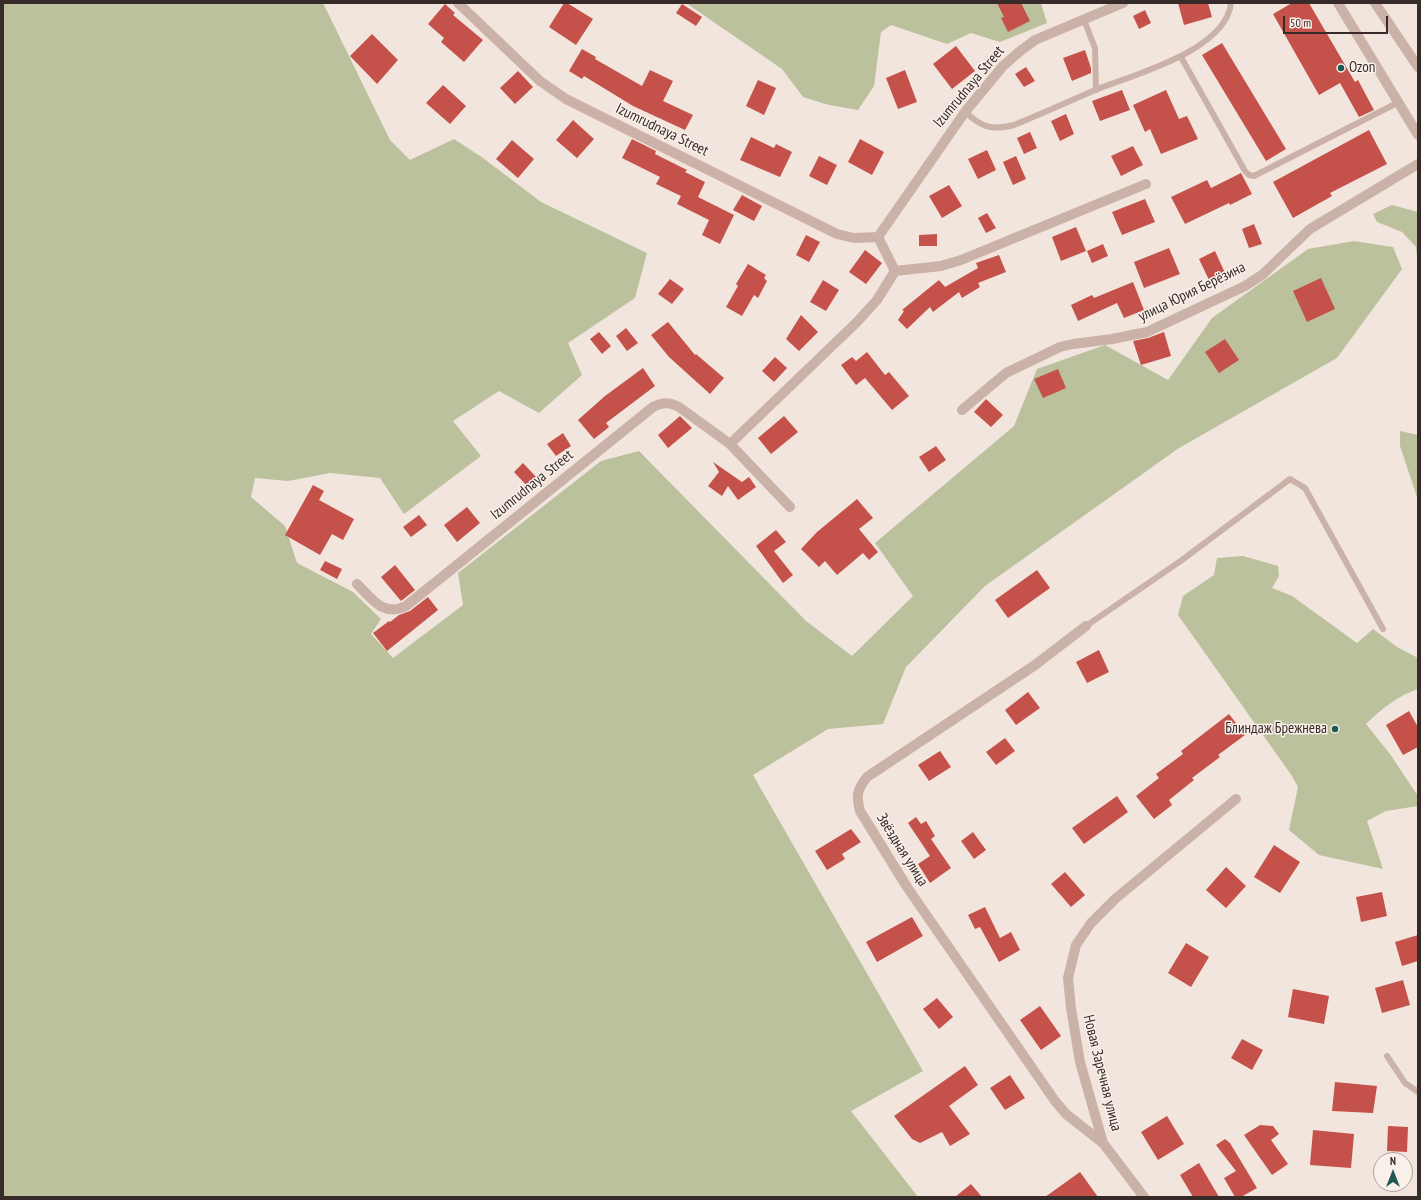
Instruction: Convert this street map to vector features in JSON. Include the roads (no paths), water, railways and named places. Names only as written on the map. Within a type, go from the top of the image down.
[{"type":"street","name":"Izumrudnaya Street","points":[[458,3],[540,80],[566,99],[837,234],[854,238],[878,237],[965,112],[1003,66],[1019,52],[1035,40],[1123,3]]},
{"type":"street","points":[[1338,3],[1397,103],[1418,135]]},
{"type":"street","points":[[1375,3],[1418,67]]},
{"type":"street","name":"улица Юрия Берёзина","points":[[962,410],[1006,373],[1060,348],[1073,344],[1112,339],[1147,332],[1244,286],[1262,275],[1310,229],[1418,164]]},
{"type":"street","points":[[895,271],[941,266],[961,260],[1146,184]]},
{"type":"street","points":[[878,237],[895,271]]},
{"type":"street","points":[[730,444],[857,322],[877,300],[895,271]]},
{"type":"street","name":"Izumrudnaya Street","points":[[357,584],[378,604],[387,610],[397,610],[406,606],[653,407],[662,403],[671,403],[679,406],[730,444],[790,507]]},
{"type":"street","name":"Звёздная улица","points":[[1086,626],[1035,665],[867,777],[860,786],[857,798],[860,811],[907,887],[1055,1101],[1066,1114],[1103,1143]]},
{"type":"street","name":"Новая Заречная улица","points":[[1144,1197],[1103,1143],[1080,1062],[1071,1008],[1068,978],[1076,945],[1091,923],[1115,899],[1236,799]]},
{"type":"lane","points":[[965,112],[977,122],[988,127],[1001,129],[1181,57],[1204,42],[1219,27],[1230,9],[1231,3]]},
{"type":"lane","points":[[1084,20],[1096,48],[1096,90]]},
{"type":"lane","points":[[1181,57],[1245,171],[1249,175],[1254,176],[1397,103]]},
{"type":"lane","points":[[1086,626],[1182,560],[1290,479],[1305,488],[1383,629]]},
{"type":"lane","points":[[1387,1056],[1405,1083],[1418,1092]]},
{"type":"place","name":"Ozon","points":[[1341,68]]},
{"type":"place","name":"Блиндаж Брежнева","points":[[1335,729]]}]
